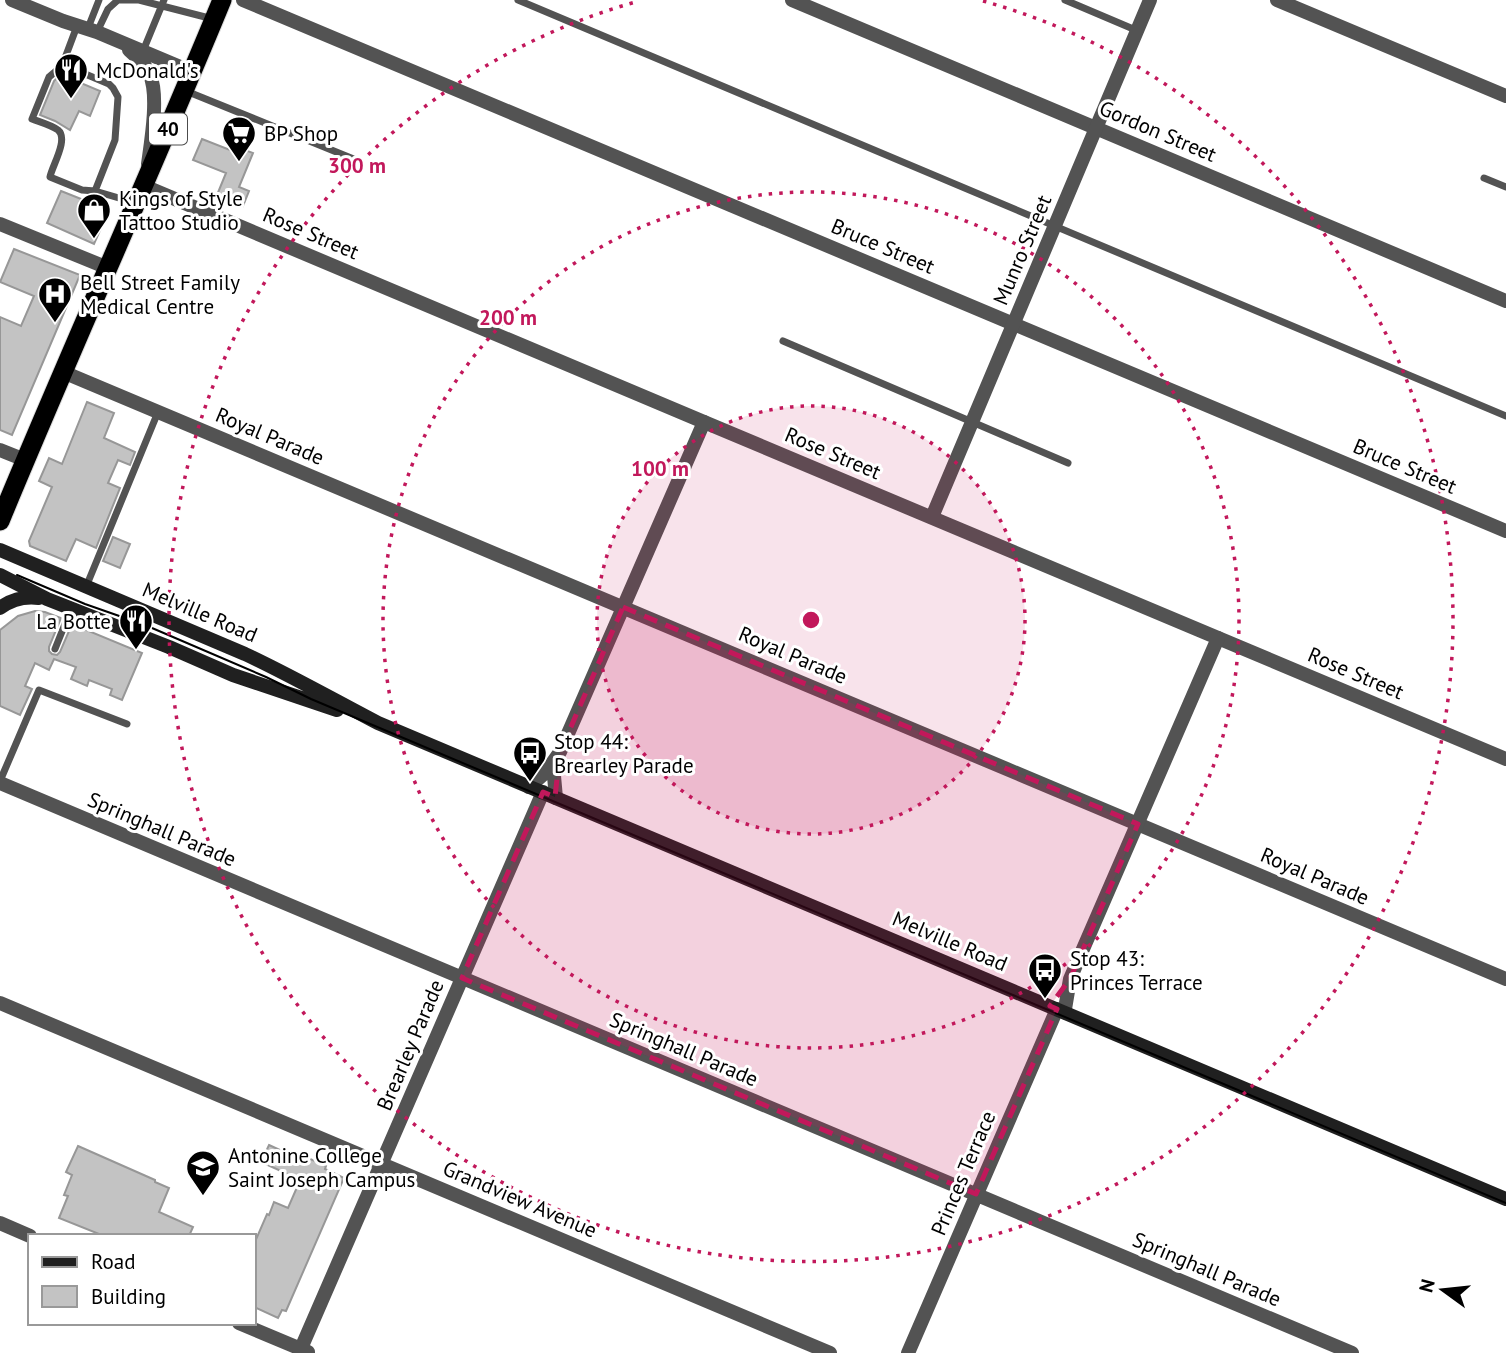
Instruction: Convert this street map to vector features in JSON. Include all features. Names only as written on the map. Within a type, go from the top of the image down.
[{"type":"highway","name":"40","points":[[0,521],[222,0]]},
{"type":"main road","name":"Melville Road","points":[[0,550],[277,668],[378,723]]},
{"type":"main road","name":"Melville Road","points":[[0,575],[71,610],[233,674],[378,723],[1506,1199]]},
{"type":"main road","points":[[0,608],[21,597],[47,599]]},
{"type":"street","points":[[12,0],[143,51],[188,81]]},
{"type":"street","name":"Bruce Street","points":[[243,0],[1506,531]]},
{"type":"street","name":"Gordon Street","points":[[792,0],[1506,301]]},
{"type":"street","name":"Munro Street","points":[[932,517],[1150,0]]},
{"type":"street","points":[[1277,0],[1506,96]]},
{"type":"street","points":[[117,40],[141,61],[150,74],[153,88],[154,108],[149,159],[140,195]]},
{"type":"street","name":"Rose Street","points":[[140,195],[704,422],[1506,759]]},
{"type":"street","points":[[0,224],[108,268]]},
{"type":"street","name":"Royal Parade","points":[[63,372],[1506,979]]},
{"type":"street","name":"Brearley Parade","points":[[303,1352],[381,1163],[543,792],[554,776],[560,752],[704,422]]},
{"type":"street","points":[[0,450],[25,460]]},
{"type":"street","name":"Princes Terrace","points":[[908,1353],[1218,638]]},
{"type":"street","name":"Brearley Parade","points":[[543,792],[546,772],[560,752]]},
{"type":"street","name":"Springhall Parade","points":[[0,782],[1352,1353]]},
{"type":"street","name":"Grandview Avenue","points":[[0,1003],[830,1353]]},
{"type":"street","points":[[0,1223],[28,1235]]},
{"type":"street","points":[[243,1325],[303,1352]]},
{"type":"lane","points":[[99,0],[87,28],[62,65],[50,76],[32,119],[58,130],[62,136],[62,144],[50,177],[82,190],[140,195]]},
{"type":"lane","points":[[518,0],[1506,416]]},
{"type":"lane","points":[[1065,0],[1138,31]]},
{"type":"lane","points":[[87,28],[118,1],[163,3],[214,19]]},
{"type":"lane","points":[[143,51],[163,3]]},
{"type":"lane","points":[[62,65],[109,84],[117,97],[116,139],[95,191]]},
{"type":"lane","points":[[188,81],[361,162]]},
{"type":"lane","points":[[1484,178],[1506,187]]},
{"type":"lane","points":[[783,341],[1068,463]]},
{"type":"lane","points":[[86,587],[158,412]]},
{"type":"lane","points":[[55,649],[71,610]]},
{"type":"lane","points":[[0,782],[38,690],[127,723]]},
{"type":"highlighted area","points":[[623,607],[1138,824],[1070,979],[1050,1006],[1057,1009],[976,1194],[462,978],[543,792],[555,797],[560,752]]},
{"type":"building","name":"McDonald's","points":[[57,78],[79,87],[81,83],[100,91],[90,116],[79,111],[70,130],[40,115]]},
{"type":"building","points":[[202,139],[235,152],[237,147],[253,153],[239,187],[249,191],[243,206],[217,195],[226,173],[193,160]]},
{"type":"building","points":[[61,191],[109,210],[94,244],[47,223]]},
{"type":"building","points":[[14,249],[80,275],[12,435],[0,430],[0,317],[21,326],[34,296],[0,282]]},
{"type":"building","points":[[87,402],[114,413],[104,438],[135,452],[130,465],[118,460],[108,483],[120,488],[96,548],[76,539],[66,561],[30,546],[29,541],[52,487],[39,481],[49,458],[62,464]]},
{"type":"building","points":[[113,537],[130,544],[120,568],[103,561]]},
{"type":"building","points":[[35,611],[61,618],[49,647],[52,654],[57,655],[60,652],[72,624],[142,653],[122,700],[110,695],[112,689],[89,680],[87,686],[71,679],[76,667],[54,659],[49,670],[35,663],[25,686],[32,689],[20,715],[0,706],[0,630],[18,616]]},
{"type":"building","points":[[269,1145],[295,1157],[297,1153],[326,1166],[325,1169],[344,1178],[286,1311],[282,1310],[278,1318],[256,1308],[256,1239],[274,1202],[288,1208],[298,1185],[289,1181],[292,1176],[261,1162]]},
{"type":"building","points":[[78,1146],[155,1180],[169,1188],[159,1212],[193,1227],[190,1234],[99,1234],[59,1218],[68,1196],[64,1195],[72,1175],[66,1172]]},
{"type":"tram line","points":[[17,575],[85,604],[145,625],[311,699],[1506,1203]]},
{"type":"place","name":"McDonald's","points":[[71,100]]},
{"type":"place","name":"BP Shop","points":[[239,163]]},
{"type":"place","name":"Kings of Style Tattoo Studio","points":[[94,240]]},
{"type":"place","name":"Bell Street Family Medical Centre","points":[[55,324]]},
{"type":"place","name":"La Botte","points":[[136,651]]},
{"type":"place","name":"Stop 44: Brearley Parade","points":[[530,783]]},
{"type":"place","name":"Stop 43: Princes Terrace","points":[[1045,1000]]},
{"type":"place","name":"Antonine College Saint Joseph Campus","points":[[203,1197]]}]
